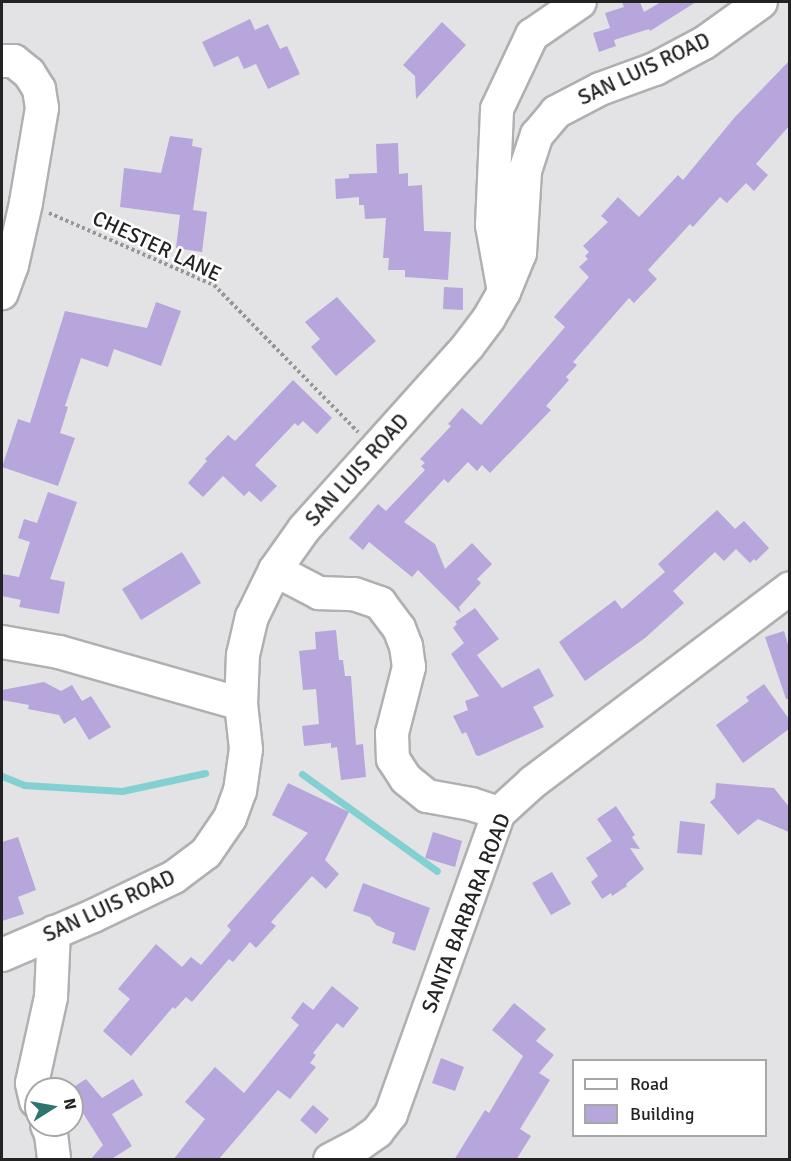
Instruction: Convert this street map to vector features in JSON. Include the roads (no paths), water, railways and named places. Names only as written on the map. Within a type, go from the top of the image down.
[{"type":"street","points":[[504,292],[492,225],[497,109],[532,35],[580,2]]},
{"type":"street","name":"SAN LUIS ROAD","points":[[2,955],[174,877],[206,853],[230,818],[240,791],[246,749],[242,704],[243,655],[252,617],[275,570],[304,529],[468,346],[504,292],[520,253],[525,171],[537,135],[556,112],[600,89],[655,69],[704,43],[761,2]]},
{"type":"street","points":[[2,61],[14,62],[29,74],[39,89],[42,108],[26,203],[12,265],[2,293]]},
{"type":"street","points":[[275,570],[319,593],[354,594],[380,603],[399,628],[406,646],[409,667],[392,733],[393,759],[406,779],[427,796],[471,804],[500,813]]},
{"type":"street","name":"SANTA BARBARA ROAD","points":[[330,1160],[377,1132],[391,1114],[500,813],[532,782],[789,588]]},
{"type":"street","points":[[2,642],[59,652],[242,704]]},
{"type":"street","points":[[33,1077],[51,996],[54,932]]},
{"type":"street","points":[[51,1137],[54,1160]]},
{"type":"waterway","points":[[2,776],[24,785],[122,791],[205,773]]},
{"type":"waterway","points":[[302,774],[437,871]]}]
